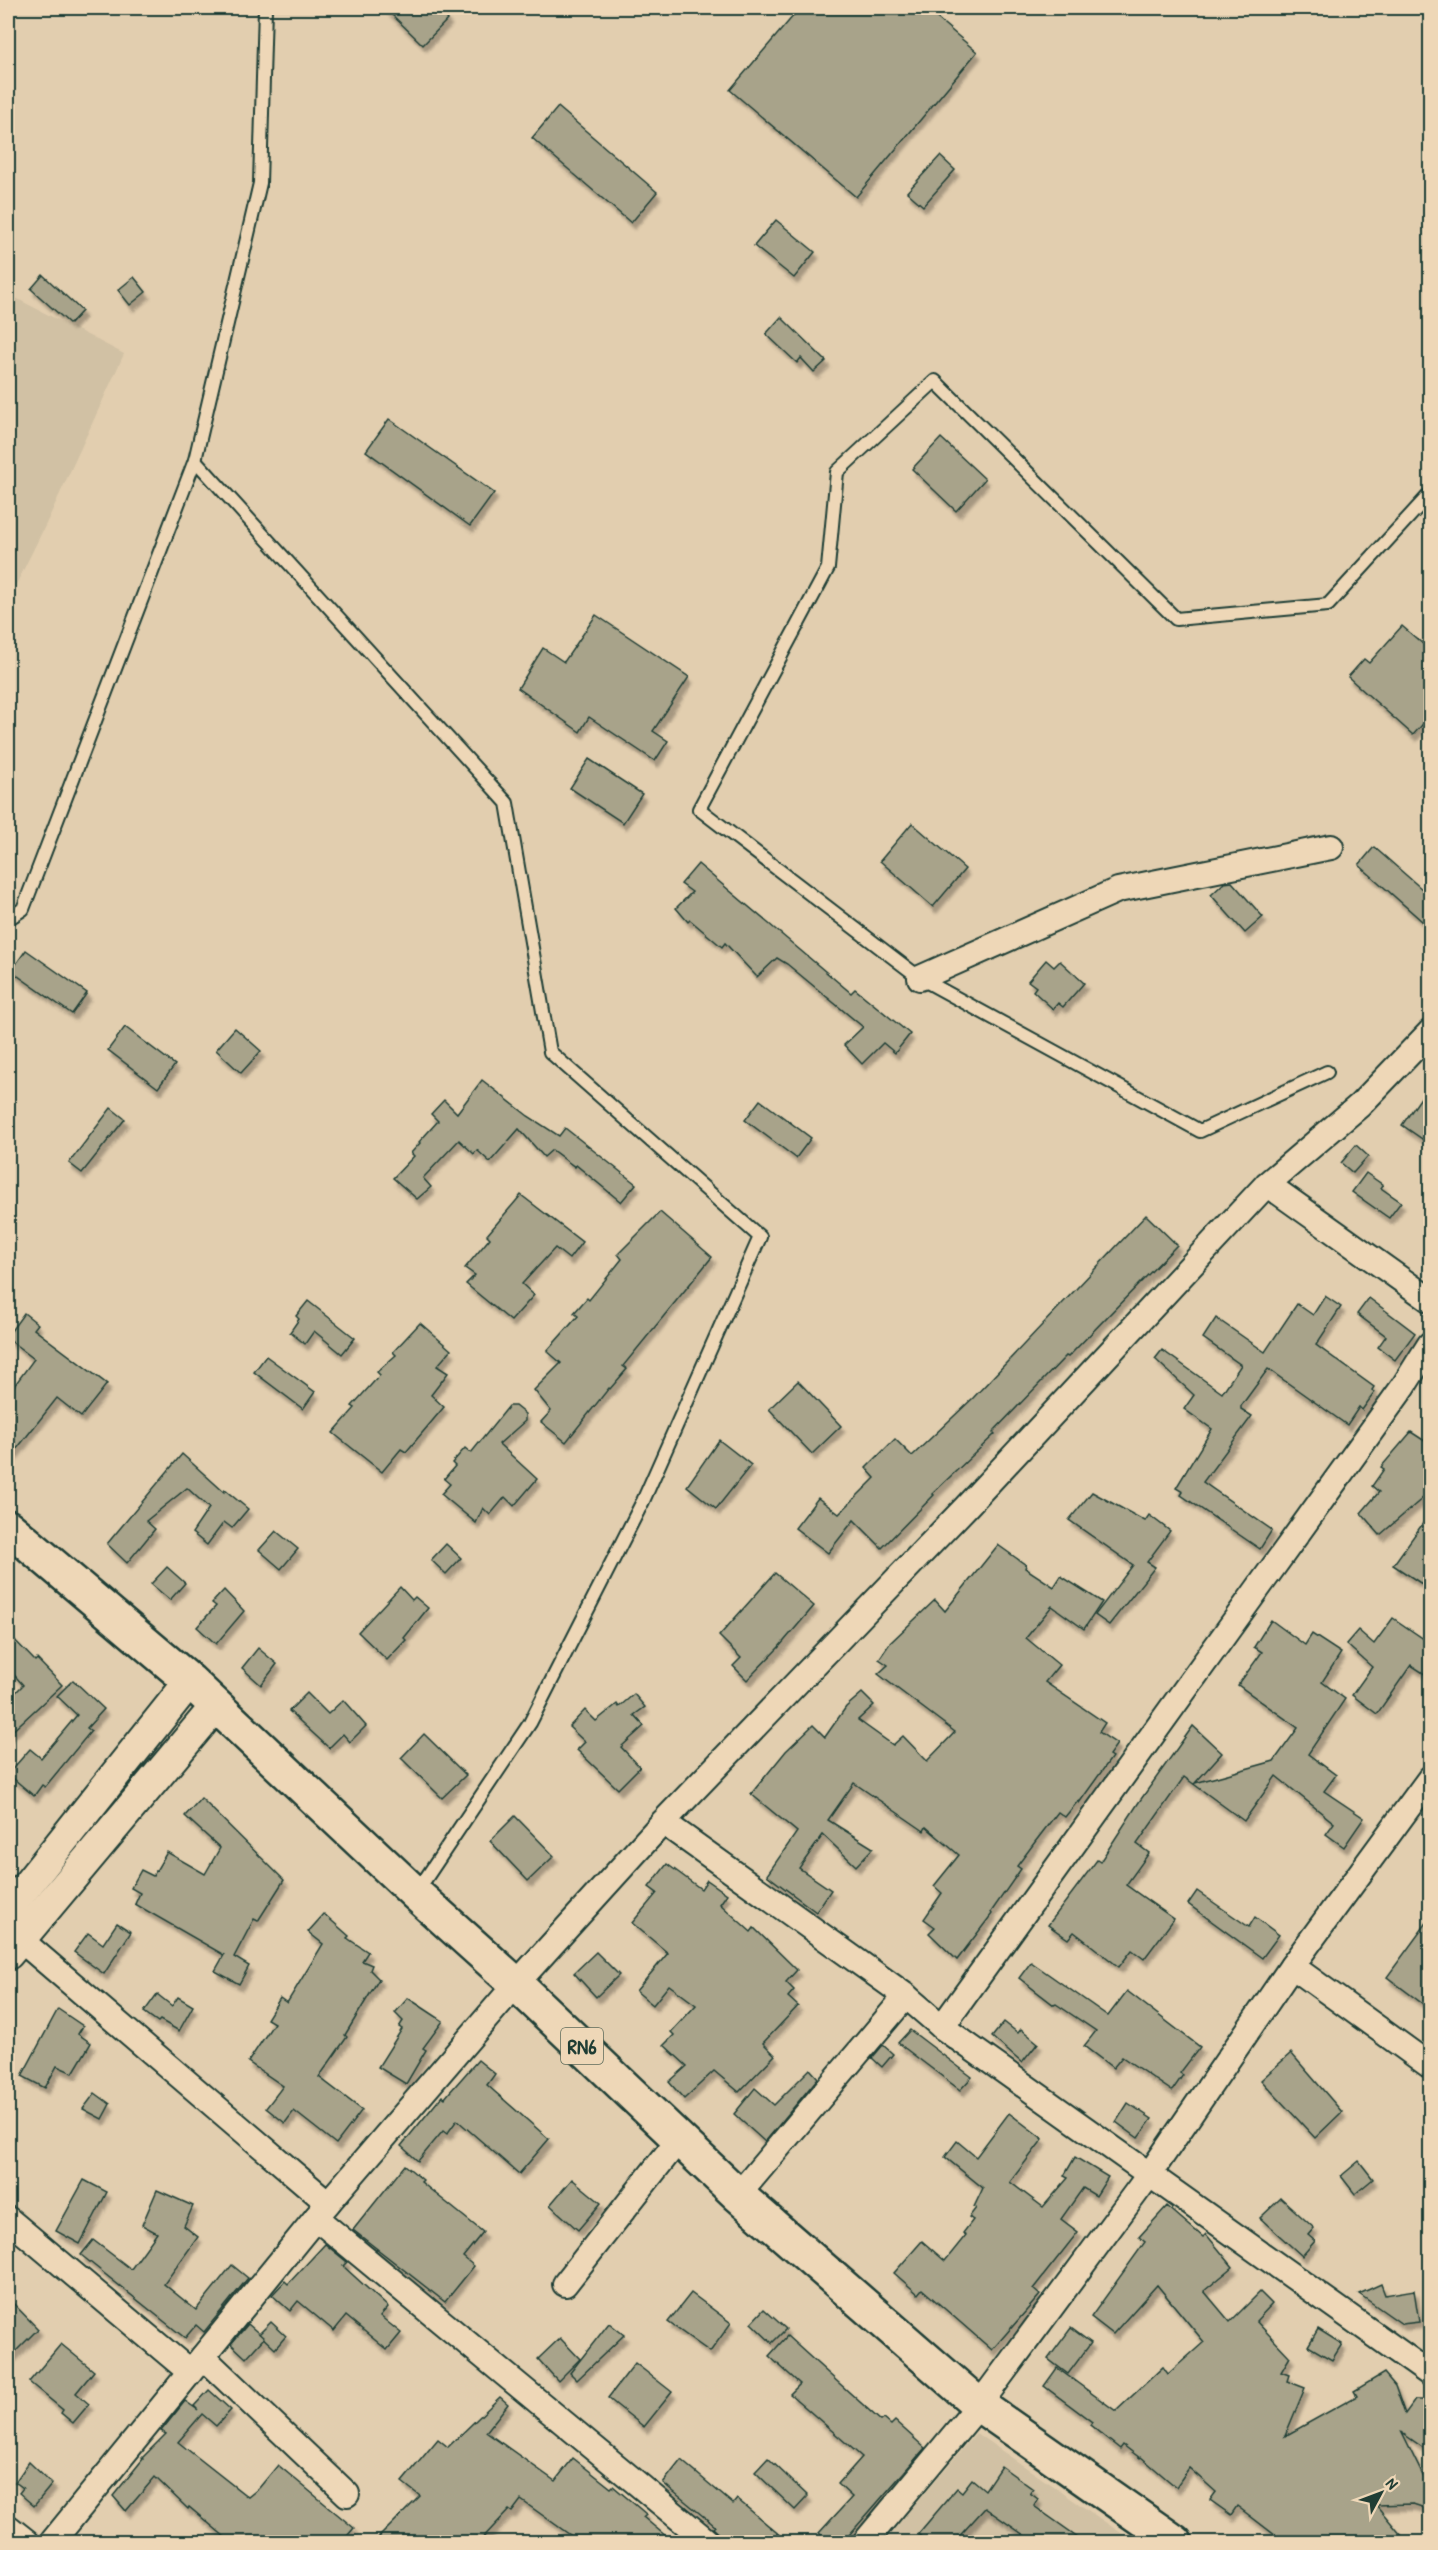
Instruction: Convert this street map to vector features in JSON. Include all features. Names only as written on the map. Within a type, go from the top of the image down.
[{"type":"main road","name":"RN6","points":[[8,1527],[190,1681],[416,1894],[516,1984],[738,2195],[979,2405],[1175,2542]]},
{"type":"street","points":[[921,978],[1118,890],[1331,847]]},
{"type":"street","points":[[52,2542],[322,2210],[516,1984],[663,1822],[966,1507],[1268,1184],[1360,1105],[1431,1032]]},
{"type":"street","points":[[1268,1184],[1431,1300]]},
{"type":"street","points":[[942,2027],[1403,1387],[1431,1344]]},
{"type":"street","points":[[8,1909],[190,1681]]},
{"type":"street","points":[[216,1706],[12,1941],[708,2542]]},
{"type":"street","points":[[865,2542],[979,2405],[1149,2175],[1292,1966],[1431,1778]]},
{"type":"street","points":[[663,1822],[906,1996],[942,2027],[1431,2374]]},
{"type":"street","points":[[1292,1966],[1431,2066]]},
{"type":"street","points":[[738,2195],[906,1996]]},
{"type":"street","points":[[565,2283],[679,2139]]},
{"type":"street","points":[[8,2219],[196,2365],[348,2494]]},
{"type":"street","points":[[8,2526],[27,2542]]},
{"type":"lane","points":[[8,919],[23,909],[195,460],[261,183],[265,8]]},
{"type":"lane","points":[[1328,1072],[1200,1131],[921,978],[699,808],[828,568],[837,472],[935,381],[1176,619],[1328,605],[1431,494]]},
{"type":"lane","points":[[195,460],[507,803],[550,1052],[760,1237],[643,1501],[530,1723],[416,1894]]},
{"type":"shaded area","points":[[8,294],[124,354],[8,601]]},
{"type":"shaded area","points":[[976,2433],[1134,2542],[883,2542]]},
{"type":"building","points":[[385,8],[437,8],[448,19],[423,45]]},
{"type":"building","points":[[800,8],[925,8],[977,52],[856,197],[730,90]]},
{"type":"building","points":[[558,107],[657,192],[631,223],[532,138]]},
{"type":"building","points":[[940,156],[955,170],[923,206],[907,192]]},
{"type":"building","points":[[776,220],[815,252],[794,278],[754,246]]},
{"type":"building","points":[[43,275],[82,311],[70,324],[31,289]]},
{"type":"building","points":[[134,277],[146,292],[130,305],[118,290]]},
{"type":"building","points":[[781,317],[826,361],[814,372],[801,358],[797,363],[766,334]]},
{"type":"building","points":[[389,419],[494,493],[470,526],[366,451]]},
{"type":"building","points":[[941,438],[985,479],[956,511],[912,469]]},
{"type":"building","points":[[596,615],[689,677],[653,731],[668,741],[655,761],[589,717],[580,732],[518,688],[543,648],[564,662]]},
{"type":"building","points":[[1402,626],[1431,651],[1431,715],[1413,735],[1348,677],[1364,659],[1369,663]]},
{"type":"building","points":[[589,759],[642,794],[623,823],[570,788]]},
{"type":"building","points":[[912,823],[965,869],[933,907],[880,861]]},
{"type":"building","points":[[1374,847],[1431,897],[1431,929],[1359,865]]},
{"type":"building","points":[[698,864],[851,993],[855,989],[910,1034],[895,1053],[883,1043],[862,1064],[844,1045],[863,1027],[787,964],[777,958],[757,977],[725,943],[722,947],[690,920],[688,922],[676,908],[692,892],[681,884]]},
{"type":"building","points":[[1232,882],[1263,917],[1245,933],[1211,895],[1224,883]]},
{"type":"building","points":[[26,950],[87,993],[72,1014],[11,971]]},
{"type":"building","points":[[1046,960],[1054,967],[1060,961],[1084,983],[1063,1007],[1058,1003],[1053,1009],[1033,991],[1036,987],[1028,981]]},
{"type":"building","points":[[125,1027],[175,1065],[158,1088],[108,1050]]},
{"type":"building","points":[[235,1028],[261,1051],[241,1073],[216,1050]]},
{"type":"building","points":[[482,1080],[528,1116],[559,1136],[565,1128],[636,1184],[621,1202],[576,1165],[575,1167],[552,1150],[544,1157],[519,1129],[490,1162],[477,1150],[474,1154],[459,1140],[423,1178],[431,1187],[417,1199],[393,1178],[414,1156],[411,1153],[438,1121],[431,1114],[444,1100],[457,1113]]},
{"type":"building","points":[[1431,1083],[1431,1145],[1402,1125]]},
{"type":"building","points":[[760,1100],[811,1138],[796,1158],[745,1120]]},
{"type":"building","points":[[111,1108],[125,1119],[82,1173],[69,1163]]},
{"type":"building","points":[[1356,1145],[1368,1156],[1353,1173],[1341,1163]]},
{"type":"building","points":[[1366,1173],[1383,1185],[1381,1188],[1401,1202],[1389,1218],[1352,1192]]},
{"type":"building","points":[[521,1195],[582,1242],[569,1259],[555,1248],[522,1284],[534,1295],[511,1321],[466,1284],[475,1275],[465,1268],[490,1238],[487,1235]]},
{"type":"building","points":[[660,1212],[712,1257],[623,1366],[627,1369],[566,1442],[541,1422],[551,1411],[534,1390],[561,1363],[547,1351],[578,1316],[574,1313],[587,1298],[589,1300],[622,1259],[618,1254]]},
{"type":"building","points":[[1146,1215],[1177,1245],[1068,1357],[1066,1356],[993,1432],[995,1434],[932,1494],[934,1495],[882,1548],[854,1520],[828,1553],[795,1528],[818,1498],[839,1514],[875,1478],[866,1468],[895,1439],[912,1456],[973,1398]]},
{"type":"building","points":[[1325,1296],[1341,1307],[1316,1345],[1374,1387],[1372,1390],[1375,1392],[1362,1410],[1359,1407],[1347,1425],[1268,1369],[1241,1406],[1241,1409],[1252,1416],[1203,1482],[1272,1530],[1260,1549],[1181,1495],[1183,1492],[1176,1488],[1212,1429],[1184,1409],[1194,1395],[1155,1359],[1162,1350],[1222,1393],[1241,1365],[1203,1338],[1216,1318],[1265,1352],[1297,1304],[1313,1315]]},
{"type":"building","points":[[1369,1298],[1415,1333],[1395,1360],[1378,1347],[1386,1336],[1357,1314]]},
{"type":"building","points":[[308,1301],[355,1338],[342,1354],[314,1331],[305,1344],[290,1332],[299,1319],[296,1316]]},
{"type":"building","points":[[24,1313],[38,1324],[34,1329],[107,1384],[81,1417],[57,1398],[8,1460],[8,1394],[34,1359],[8,1339],[8,1335]]},
{"type":"building","points":[[420,1323],[451,1350],[437,1366],[448,1373],[431,1395],[444,1407],[406,1452],[401,1449],[382,1472],[333,1433],[355,1408],[352,1406],[380,1375],[377,1372],[396,1355],[393,1352]]},
{"type":"building","points":[[266,1356],[315,1392],[303,1409],[254,1372]]},
{"type":"building","points":[[798,1381],[841,1426],[812,1454],[769,1409]]},
{"type":"building","points":[[509,1406],[515,1406],[525,1414],[525,1421],[499,1444],[537,1479],[514,1506],[505,1497],[490,1515],[483,1508],[476,1523],[441,1494],[450,1484],[444,1479],[455,1466],[452,1463],[465,1448],[471,1453]]},
{"type":"building","points":[[1411,1432],[1431,1445],[1431,1491],[1380,1535],[1361,1513],[1379,1492],[1372,1486],[1384,1469],[1381,1467]]},
{"type":"building","points":[[719,1440],[751,1465],[716,1509],[687,1486]]},
{"type":"building","points":[[182,1454],[224,1492],[225,1490],[248,1509],[232,1528],[224,1522],[207,1545],[192,1533],[209,1508],[187,1488],[146,1521],[155,1529],[127,1563],[107,1544]]},
{"type":"building","points":[[1092,1492],[1145,1521],[1149,1515],[1170,1531],[1147,1562],[1155,1567],[1109,1625],[1095,1615],[1133,1565],[1069,1520]]},
{"type":"building","points":[[1431,1512],[1431,1590],[1393,1565]]},
{"type":"building","points":[[276,1531],[298,1549],[281,1569],[259,1550]]},
{"type":"building","points":[[446,1544],[461,1558],[446,1574],[431,1560]]},
{"type":"building","points":[[998,1545],[1026,1565],[1025,1568],[1054,1587],[1061,1576],[1102,1602],[1084,1629],[1052,1606],[1026,1638],[1059,1665],[1045,1682],[1105,1723],[1099,1732],[1117,1744],[1109,1755],[1112,1757],[1079,1803],[1078,1801],[1065,1817],[1058,1812],[1017,1866],[1021,1869],[991,1912],[992,1914],[957,1960],[929,1933],[935,1927],[924,1919],[942,1893],[934,1886],[959,1855],[926,1827],[924,1831],[854,1783],[828,1820],[873,1848],[856,1866],[823,1835],[799,1868],[831,1890],[816,1912],[767,1875],[797,1832],[751,1794],[786,1751],[813,1725],[825,1737],[846,1707],[862,1693],[874,1705],[858,1720],[893,1745],[903,1736],[927,1761],[955,1732],[878,1674],[888,1665],[879,1659],[890,1643],[935,1600],[945,1611]]},
{"type":"building","points":[[167,1567],[185,1583],[170,1600],[151,1584]]},
{"type":"building","points":[[775,1573],[814,1606],[747,1680],[733,1666],[741,1658],[719,1636]]},
{"type":"building","points":[[400,1587],[412,1600],[415,1597],[428,1608],[404,1638],[406,1640],[387,1660],[358,1632]]},
{"type":"building","points":[[224,1590],[244,1611],[216,1644],[197,1627],[216,1606],[212,1603]]},
{"type":"building","points":[[1393,1618],[1431,1644],[1431,1678],[1411,1665],[1377,1714],[1352,1695],[1372,1667],[1346,1644],[1358,1630],[1374,1644]]},
{"type":"building","points":[[1271,1620],[1305,1645],[1312,1634],[1341,1653],[1322,1682],[1345,1699],[1308,1754],[1336,1775],[1324,1791],[1364,1818],[1344,1847],[1326,1834],[1334,1823],[1276,1776],[1244,1821],[1184,1777],[1137,1844],[1149,1853],[1126,1885],[1174,1919],[1144,1959],[1132,1950],[1119,1967],[1074,1932],[1068,1939],[1048,1925],[1097,1860],[1100,1862],[1193,1726],[1222,1753],[1195,1783],[1274,1761],[1298,1728],[1238,1685],[1262,1652],[1254,1647]]},
{"type":"building","points":[[8,1633],[62,1685],[8,1735],[8,1700],[23,1685],[8,1668]]},
{"type":"building","points":[[258,1648],[277,1664],[261,1685],[242,1668]]},
{"type":"building","points":[[73,1680],[104,1709],[87,1728],[91,1731],[45,1787],[42,1785],[34,1796],[8,1774],[30,1749],[41,1758],[77,1715],[57,1696]]},
{"type":"building","points":[[307,1693],[328,1714],[343,1700],[366,1726],[350,1742],[343,1734],[329,1748],[289,1711]]},
{"type":"building","points":[[634,1694],[645,1707],[634,1715],[644,1726],[621,1747],[640,1767],[618,1789],[577,1750],[585,1742],[569,1727],[585,1710],[596,1721],[617,1704],[619,1707]]},
{"type":"building","points":[[424,1734],[466,1775],[442,1798],[401,1758]]},
{"type":"building","points":[[201,1798],[284,1880],[258,1921],[254,1919],[234,1957],[249,1966],[239,1984],[215,1971],[224,1955],[135,1904],[140,1893],[131,1888],[141,1870],[153,1876],[167,1852],[205,1874],[220,1848],[185,1816]]},
{"type":"building","points":[[515,1816],[554,1856],[528,1881],[490,1841]]},
{"type":"building","points":[[667,1864],[701,1889],[707,1880],[727,1894],[720,1904],[751,1932],[754,1928],[797,1970],[786,1982],[794,1990],[788,1997],[798,2006],[763,2043],[775,2055],[739,2092],[714,2071],[684,2099],[669,2082],[687,2066],[664,2045],[674,2035],[671,2032],[696,2005],[669,1985],[653,2005],[636,1991],[668,1953],[632,1923],[657,1893],[649,1887]]},
{"type":"building","points":[[1197,1891],[1249,1927],[1255,1917],[1279,1935],[1262,1958],[1188,1904]]},
{"type":"building","points":[[324,1914],[349,1936],[347,1938],[368,1952],[362,1961],[372,1965],[370,1970],[379,1979],[345,2035],[347,2037],[319,2077],[362,2110],[336,2144],[294,2111],[285,2123],[266,2108],[283,2086],[248,2062],[274,2023],[267,2019],[280,1998],[287,2003],[323,1944],[308,1932]]},
{"type":"building","points":[[1431,1917],[1431,2010],[1387,1977]]},
{"type":"building","points":[[117,1923],[131,1932],[104,1974],[74,1952],[88,1933],[103,1944]]},
{"type":"building","points":[[596,1952],[619,1975],[596,1997],[574,1973]]},
{"type":"building","points":[[1031,1962],[1108,2016],[1127,1991],[1200,2047],[1180,2073],[1183,2075],[1172,2091],[1122,2057],[1113,2068],[1084,2046],[1096,2031],[1056,2004],[1054,2005],[1019,1978]]},
{"type":"building","points":[[157,1994],[172,2006],[178,1997],[193,2006],[179,2031],[160,2020],[158,2022],[144,2012]]},
{"type":"building","points":[[408,1998],[443,2021],[423,2048],[426,2050],[406,2084],[378,2067],[402,2029],[399,2027],[403,2021],[395,2013]]},
{"type":"building","points":[[58,2009],[83,2026],[78,2034],[91,2043],[73,2073],[57,2066],[45,2088],[22,2076]]},
{"type":"building","points":[[1004,2022],[1018,2033],[1021,2029],[1038,2043],[1022,2063],[992,2037]]},
{"type":"building","points":[[910,2030],[972,2077],[960,2090],[898,2043]]},
{"type":"building","points":[[883,2045],[893,2054],[882,2067],[872,2058]]},
{"type":"building","points":[[1291,2053],[1342,2112],[1315,2138],[1261,2080]]},
{"type":"building","points":[[478,2060],[495,2074],[487,2085],[549,2139],[519,2174],[457,2120],[447,2134],[443,2131],[418,2161],[401,2146],[442,2096],[445,2098]]},
{"type":"building","points":[[810,2069],[818,2078],[765,2142],[734,2114],[755,2088],[774,2105]]},
{"type":"building","points":[[95,2093],[110,2104],[102,2119],[83,2109]]},
{"type":"building","points":[[1128,2103],[1152,2119],[1138,2138],[1116,2122]]},
{"type":"building","points":[[1009,2113],[1043,2139],[1010,2182],[1043,2207],[1068,2178],[1064,2176],[1075,2157],[1108,2177],[1096,2196],[1083,2188],[1061,2219],[1078,2232],[1033,2289],[1040,2295],[992,2350],[922,2289],[918,2294],[894,2273],[922,2241],[945,2261],[966,2235],[963,2233],[973,2220],[969,2217],[976,2208],[974,2207],[983,2188],[945,2157],[957,2141],[976,2157]]},
{"type":"building","points":[[1359,2161],[1373,2179],[1355,2194],[1341,2176]]},
{"type":"building","points":[[405,2165],[423,2180],[421,2182],[483,2232],[463,2257],[474,2266],[445,2302],[353,2230]]},
{"type":"building","points":[[572,2179],[601,2203],[578,2230],[550,2205]]},
{"type":"building","points":[[84,2180],[107,2192],[80,2244],[56,2231]]},
{"type":"building","points":[[157,2190],[193,2206],[184,2226],[198,2237],[164,2284],[196,2310],[232,2265],[248,2278],[204,2332],[196,2325],[185,2338],[81,2255],[93,2240],[131,2269],[157,2233],[142,2225]]},
{"type":"building","points":[[1281,2198],[1314,2228],[1308,2235],[1315,2241],[1302,2256],[1260,2218]]},
{"type":"building","points":[[1167,2206],[1203,2237],[1206,2234],[1233,2267],[1204,2291],[1230,2322],[1260,2292],[1272,2304],[1256,2321],[1290,2357],[1281,2372],[1289,2375],[1287,2381],[1305,2388],[1285,2436],[1357,2396],[1354,2391],[1384,2373],[1395,2386],[1405,2414],[1415,2400],[1422,2400],[1431,2407],[1431,2453],[1402,2433],[1431,2492],[1431,2510],[1413,2504],[1376,2505],[1407,2542],[1284,2542],[1237,2506],[1231,2515],[1210,2500],[1216,2492],[1189,2468],[1176,2487],[1141,2457],[1123,2445],[1120,2449],[1090,2425],[1092,2422],[1044,2386],[1057,2368],[1116,2411],[1163,2367],[1168,2374],[1204,2342],[1157,2285],[1113,2334],[1091,2317],[1145,2242],[1139,2237]]},
{"type":"building","points":[[325,2244],[347,2262],[343,2266],[388,2307],[380,2316],[401,2333],[387,2350],[346,2316],[334,2331],[298,2301],[290,2311],[272,2295],[285,2281],[288,2284]]},
{"type":"building","points":[[1381,2284],[1385,2295],[1414,2290],[1419,2322],[1402,2324],[1359,2294]]},
{"type":"building","points":[[691,2293],[731,2323],[710,2352],[668,2322]]},
{"type":"building","points":[[8,2298],[38,2329],[8,2359]]},
{"type":"building","points":[[764,2309],[786,2329],[772,2343],[751,2323]]},
{"type":"building","points":[[271,2322],[286,2336],[275,2349],[259,2334]]},
{"type":"building","points":[[609,2323],[624,2335],[577,2380],[570,2373]]},
{"type":"building","points":[[248,2324],[264,2338],[246,2358],[231,2344]]},
{"type":"building","points":[[1071,2328],[1091,2343],[1068,2374],[1048,2359]]},
{"type":"building","points":[[1318,2329],[1342,2344],[1332,2360],[1308,2346]]},
{"type":"building","points":[[787,2336],[881,2421],[884,2419],[891,2425],[895,2421],[925,2448],[843,2542],[829,2542],[819,2533],[852,2497],[838,2484],[862,2457],[790,2394],[800,2384],[769,2356]]},
{"type":"building","points":[[560,2338],[580,2359],[558,2381],[538,2359]]},
{"type":"building","points":[[61,2344],[94,2371],[76,2393],[89,2404],[73,2423],[61,2413],[63,2410],[29,2382]]},
{"type":"building","points":[[635,2363],[672,2392],[644,2427],[608,2398]]},
{"type":"building","points":[[209,2390],[231,2410],[216,2426],[202,2414],[178,2442],[248,2497],[259,2488],[278,2465],[354,2528],[342,2542],[231,2542],[189,2507],[188,2509],[155,2477],[126,2511],[113,2496],[142,2458],[166,2434],[161,2431],[185,2401],[198,2410],[194,2406]]},
{"type":"building","points":[[500,2397],[508,2404],[486,2432],[555,2481],[573,2458],[611,2488],[613,2486],[646,2514],[643,2517],[673,2542],[580,2542],[521,2500],[512,2512],[509,2510],[479,2542],[374,2542],[420,2496],[402,2482],[438,2439],[448,2447]]},
{"type":"building","points":[[768,2458],[808,2496],[795,2510],[755,2472]]},
{"type":"building","points":[[681,2460],[733,2504],[737,2499],[788,2542],[728,2542],[713,2528],[715,2526],[663,2483]]},
{"type":"building","points":[[29,2462],[52,2484],[34,2506],[19,2493],[23,2488],[15,2482]]},
{"type":"building","points":[[1001,2466],[1033,2489],[1030,2493],[1038,2499],[1034,2506],[1085,2542],[1034,2542],[985,2508],[954,2542],[927,2542],[918,2534],[957,2488],[962,2492],[972,2479],[985,2490]]}]
